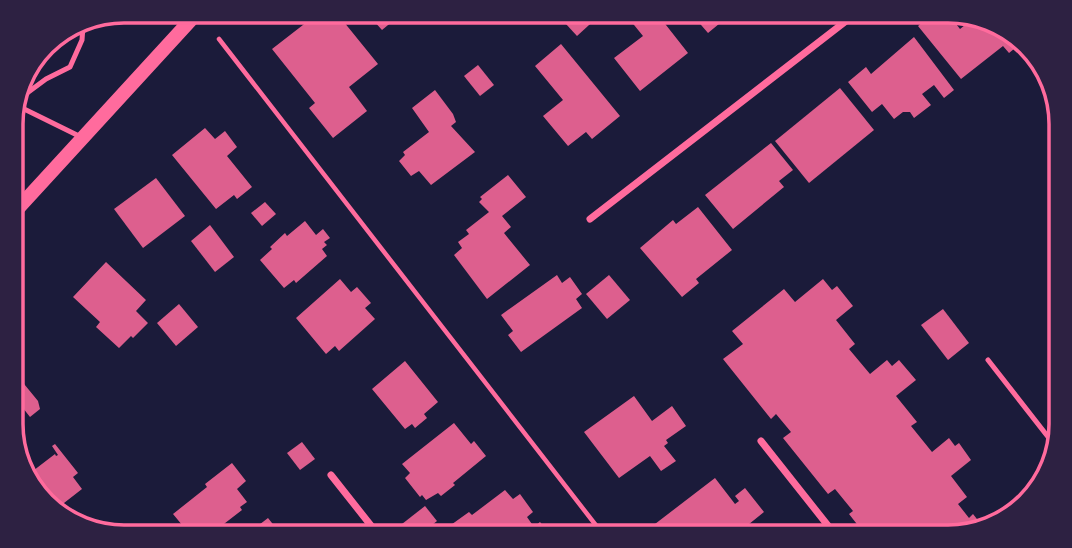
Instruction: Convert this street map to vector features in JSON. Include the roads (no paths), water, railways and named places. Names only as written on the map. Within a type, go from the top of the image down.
[{"type":"main road","points":[[23,203],[187,23]]},
{"type":"street","points":[[590,219],[842,23]]},
{"type":"street","points":[[761,441],[828,525]]},
{"type":"street","points":[[331,475],[371,525]]},
{"type":"lane","points":[[28,93],[46,79],[70,67],[82,40],[83,31]]},
{"type":"lane","points":[[24,109],[83,138]]},
{"type":"lane","points":[[988,360],[1048,436]]}]
